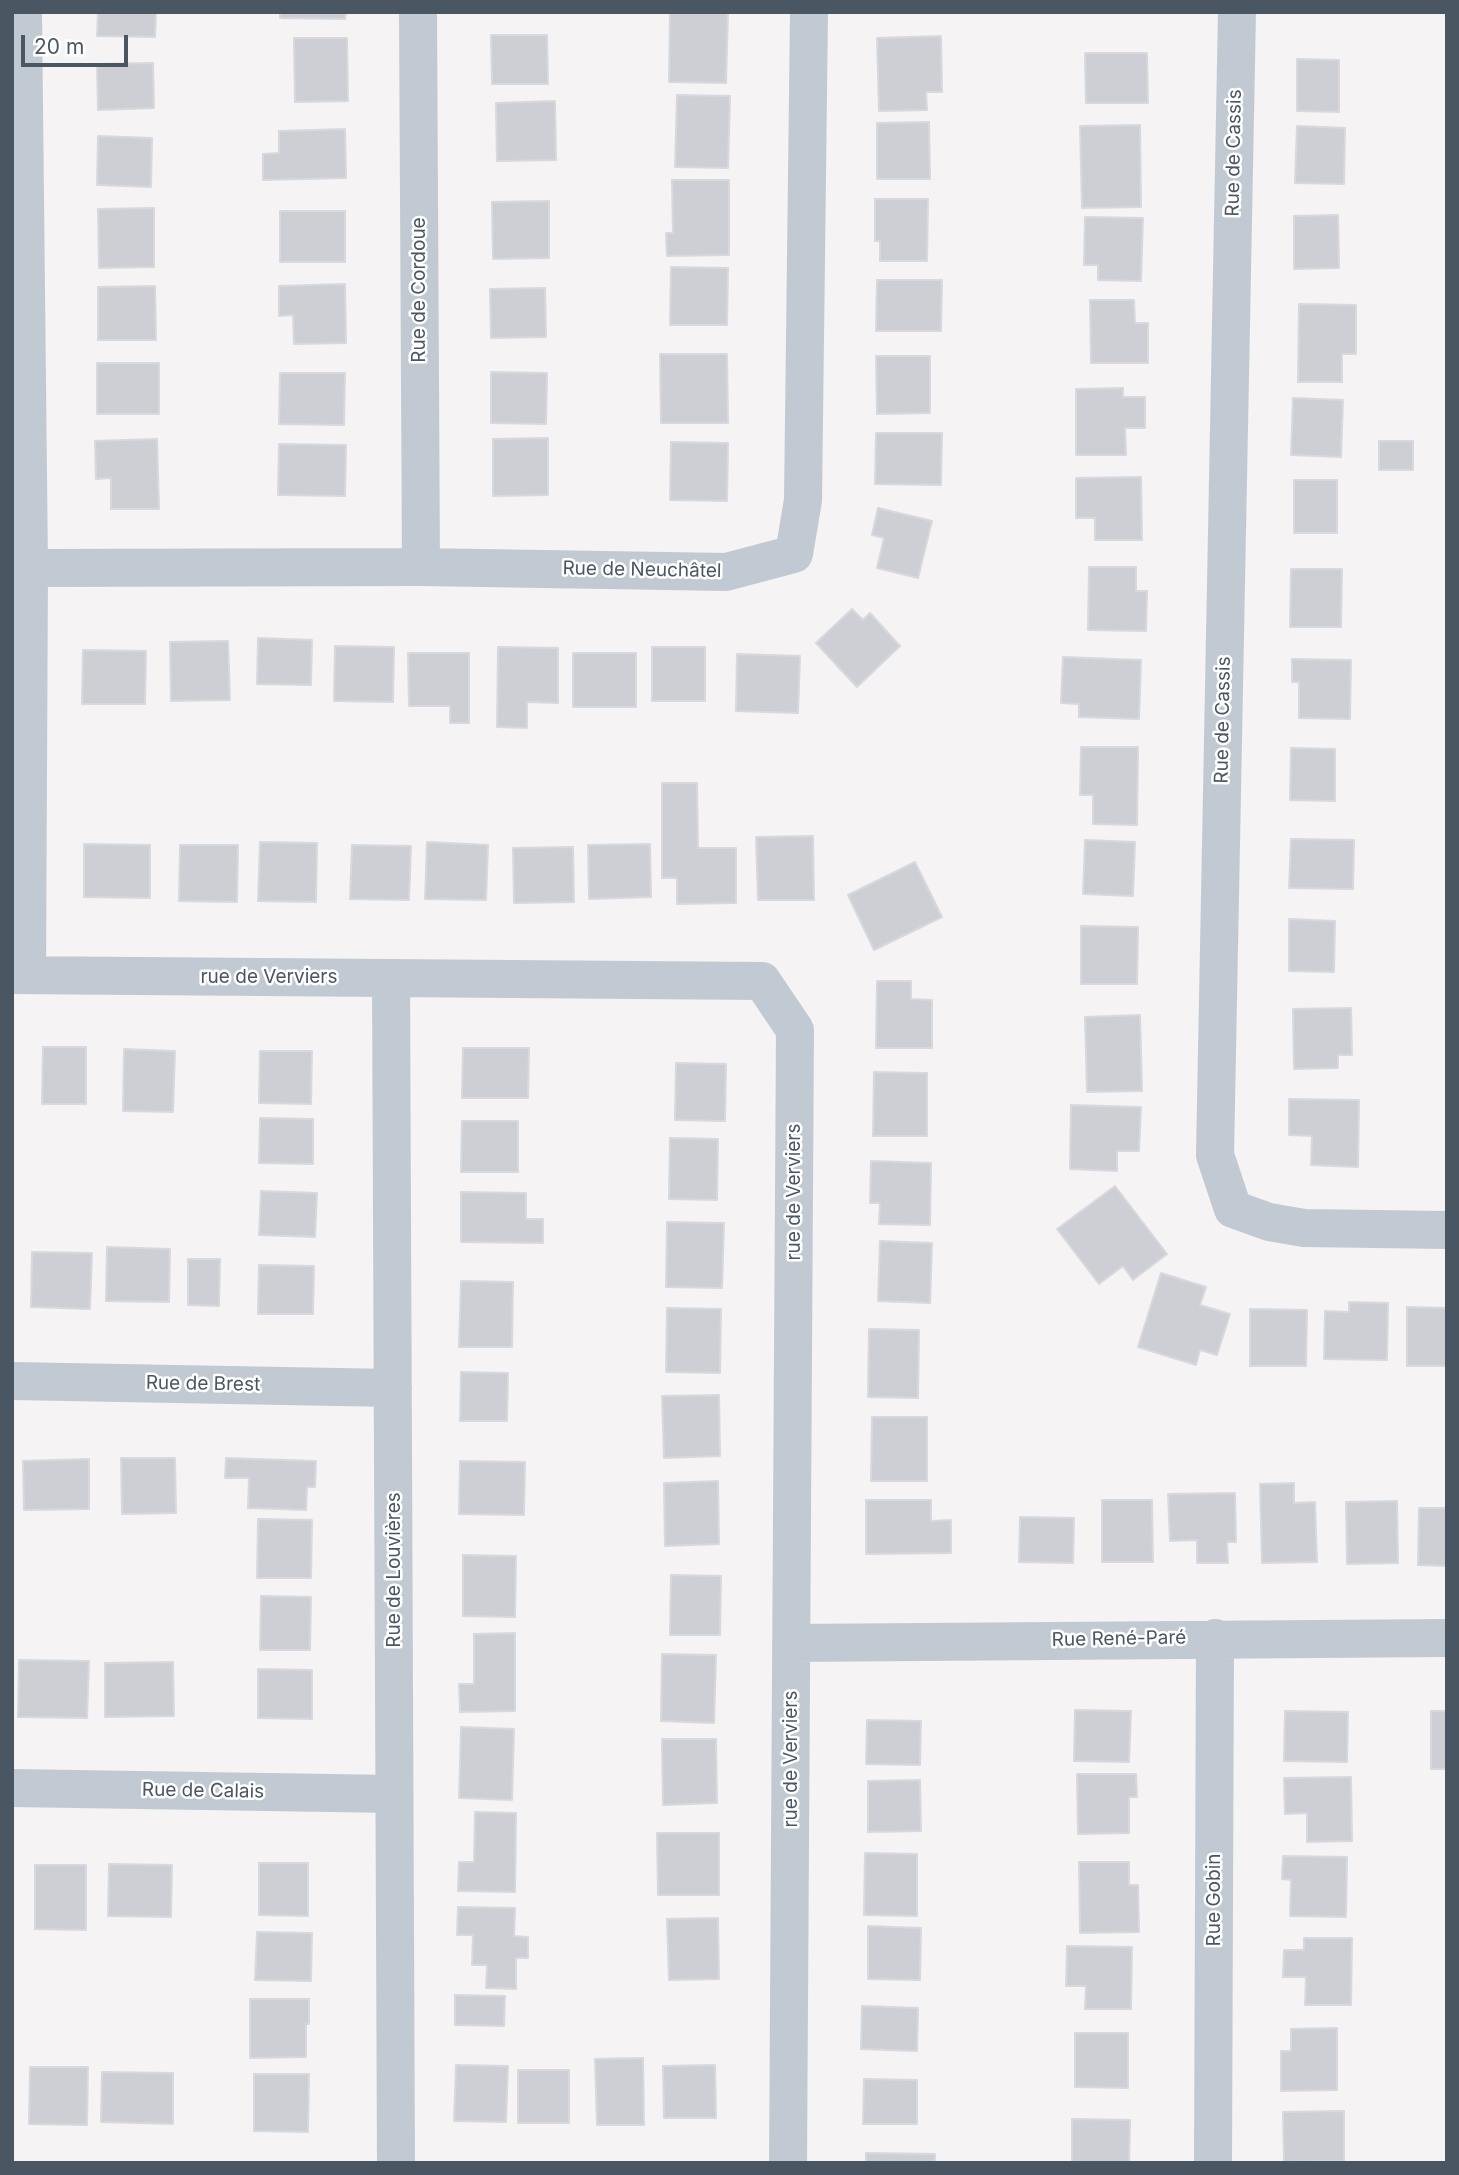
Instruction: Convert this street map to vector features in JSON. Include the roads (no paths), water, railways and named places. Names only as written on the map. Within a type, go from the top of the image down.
[{"type":"street","points":[[20,975],[29,568],[23,12]]},
{"type":"street","name":"Rue de Cordoue","points":[[418,12],[421,567]]},
{"type":"street","name":"Rue de Neuchâtel","points":[[29,568],[421,567],[726,572],[794,554],[803,500],[809,12]]},
{"type":"street","name":"Rue de Cassis","points":[[1237,12],[1215,1155],[1233,1209],[1269,1222],[1304,1228],[1447,1230]]},
{"type":"street","name":"rue de Verviers","points":[[20,975],[762,981],[795,1030],[788,2163]]},
{"type":"street","name":"Rue de Louvières","points":[[391,978],[396,2163]]},
{"type":"street","name":"Rue de Brest","points":[[12,1381],[393,1388]]},
{"type":"street","name":"Rue René-Paré","points":[[791,1643],[1447,1637]]},
{"type":"street","name":"Rue Gobin","points":[[1213,2163],[1214,1638]]},
{"type":"street","name":"Rue de Calais","points":[[12,1788],[394,1794]]}]
